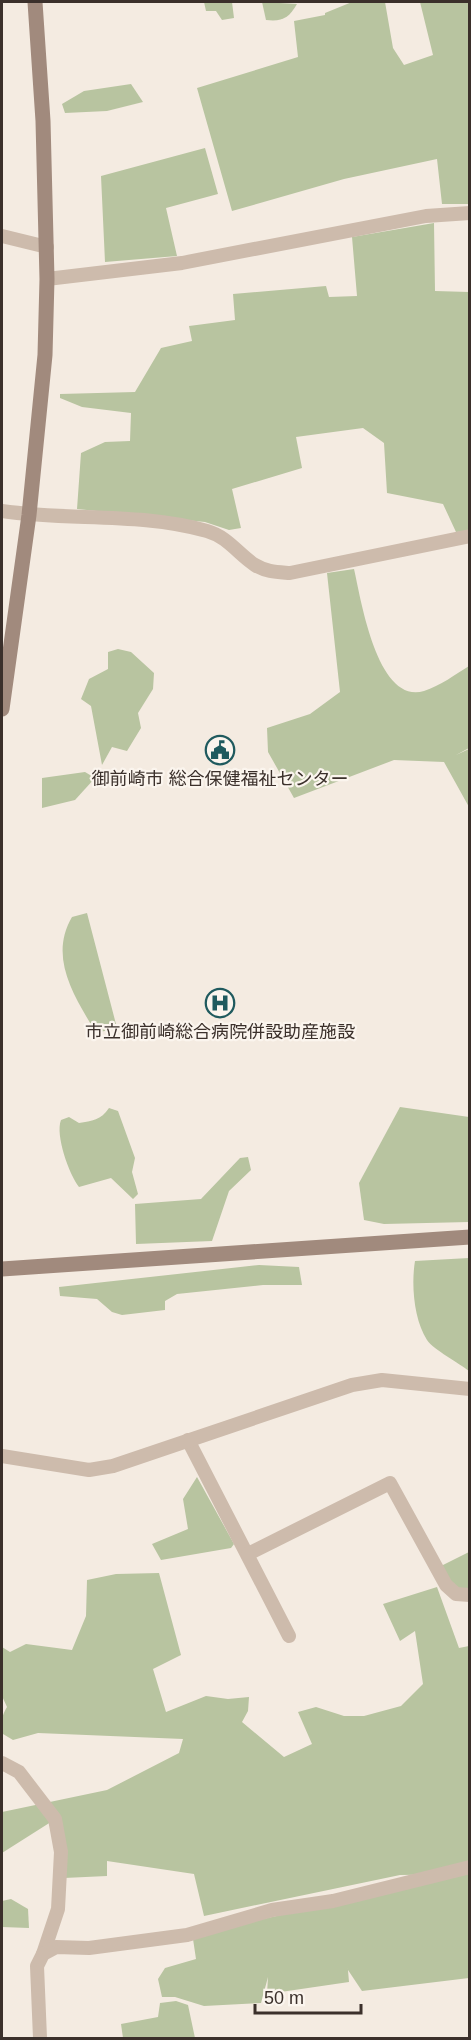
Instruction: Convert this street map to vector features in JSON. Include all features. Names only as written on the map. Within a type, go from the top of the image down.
[{"type":"street","points":[[2,709],[29,515],[45,355],[47,279],[43,121],[35,2]]},
{"type":"street","points":[[47,279],[182,263],[426,216],[470,213]]},
{"type":"street","points":[[2,236],[46,248]]},
{"type":"street","points":[[2,511],[29,515],[142,519],[208,531],[225,539],[255,565],[269,572],[290,573],[470,536]]},
{"type":"street","points":[[2,1269],[470,1237]]},
{"type":"street","points":[[2,1456],[89,1470],[112,1466],[352,1385],[382,1380],[470,1389]]},
{"type":"street","points":[[188,1440],[249,1554],[289,1636]]},
{"type":"street","points":[[249,1554],[390,1483],[446,1585],[456,1594],[470,1595]]},
{"type":"street","points":[[2,1762],[19,1772],[55,1820],[61,1852],[58,1909],[37,1966],[40,2038]]},
{"type":"street","points":[[43,1954],[57,1947],[89,1948],[187,1935],[272,1910],[333,1901],[470,1867]]},
{"type":"green space","points":[[204,2],[232,2],[234,18],[222,20],[216,11],[206,11]]},
{"type":"green space","points":[[262,2],[297,4],[291,13],[281,20],[266,20]]},
{"type":"green space","points":[[352,2],[385,2],[393,48],[404,65],[433,55],[420,2],[469,2],[469,204],[442,204],[437,159],[344,179],[232,211],[197,88],[298,57],[294,21],[325,15],[325,13]]},
{"type":"green space","points":[[131,84],[143,102],[107,111],[65,113],[62,104],[84,91]]},
{"type":"green space","points":[[205,148],[218,194],[166,208],[177,256],[105,262],[101,176]]},
{"type":"green space","points":[[434,223],[435,291],[469,292],[469,531],[456,532],[443,504],[387,493],[384,443],[363,428],[296,437],[302,468],[232,489],[241,528],[229,530],[205,522],[77,509],[81,453],[105,442],[130,441],[131,413],[82,407],[60,398],[60,394],[135,392],[161,348],[192,341],[189,326],[235,320],[233,294],[326,286],[329,297],[357,296],[352,237]]},
{"type":"green space","points":[[354,569],[374,646],[383,666],[394,682],[408,691],[424,691],[469,666],[469,748],[456,755],[469,749],[469,807],[444,762],[394,760],[294,798],[268,752],[267,728],[310,714],[340,692],[327,573]]},
{"type":"green space","points":[[118,649],[131,652],[154,673],[153,689],[138,713],[141,728],[127,751],[112,747],[102,765],[91,706],[81,699],[89,679],[108,669],[108,652]]},
{"type":"green space","points":[[85,772],[95,778],[75,800],[42,808],[42,778]]},
{"type":"green space","points":[[87,913],[117,1028],[96,1033],[73,991],[64,962],[65,932],[72,917]]},
{"type":"green space","points":[[400,1107],[469,1117],[469,1222],[384,1224],[364,1220],[359,1183]]},
{"type":"green space","points":[[109,1108],[118,1111],[135,1158],[132,1172],[138,1194],[133,1199],[111,1178],[79,1187],[71,1173],[61,1144],[61,1120],[69,1117],[79,1123],[92,1121],[103,1115]]},
{"type":"green space","points":[[248,1157],[251,1170],[229,1191],[212,1241],[136,1244],[135,1204],[201,1199],[240,1158]]},
{"type":"green space","points":[[470,1258],[469,1371],[427,1340],[416,1313],[413,1281],[415,1261]]},
{"type":"green space","points":[[259,1265],[299,1267],[302,1285],[263,1285],[177,1294],[165,1301],[165,1310],[122,1315],[112,1312],[97,1299],[60,1296],[59,1287]]},
{"type":"green space","points":[[197,1477],[234,1544],[231,1548],[161,1560],[152,1544],[188,1529],[183,1499]]},
{"type":"green space","points":[[469,1552],[469,1593],[446,1585],[441,1566]]},
{"type":"green space","points":[[159,1573],[181,1655],[153,1669],[166,1712],[206,1696],[228,1699],[249,1697],[248,1711],[242,1722],[284,1757],[312,1744],[298,1712],[316,1707],[344,1716],[364,1716],[401,1706],[423,1684],[415,1631],[400,1641],[383,1604],[437,1587],[459,1648],[469,1646],[469,1978],[362,1991],[348,1970],[345,1935],[349,1982],[267,1994],[268,1977],[261,2003],[204,2006],[175,1997],[162,1997],[158,1979],[165,1968],[196,1959],[193,1939],[209,1931],[465,1874],[400,1875],[204,1916],[194,1874],[107,1861],[107,1876],[64,1878],[54,1820],[2,1853],[2,1812],[107,1790],[179,1753],[183,1739],[38,1733],[13,1740],[3,1734],[2,1727],[7,1707],[2,1696],[2,1647],[10,1652],[26,1644],[72,1650],[86,1616],[87,1580],[116,1574]]},
{"type":"green space","points":[[11,1899],[28,1909],[29,1928],[2,1927],[2,1901]]},
{"type":"green space","points":[[176,2001],[188,2005],[195,2038],[123,2038],[121,2024],[158,2017],[160,2003]]},
{"type":"place","name":"御前崎市 総合保健福祉センター","points":[[220,750]]},
{"type":"place","name":"市立御前崎総合病院併設助産施設","points":[[220,1003]]}]
